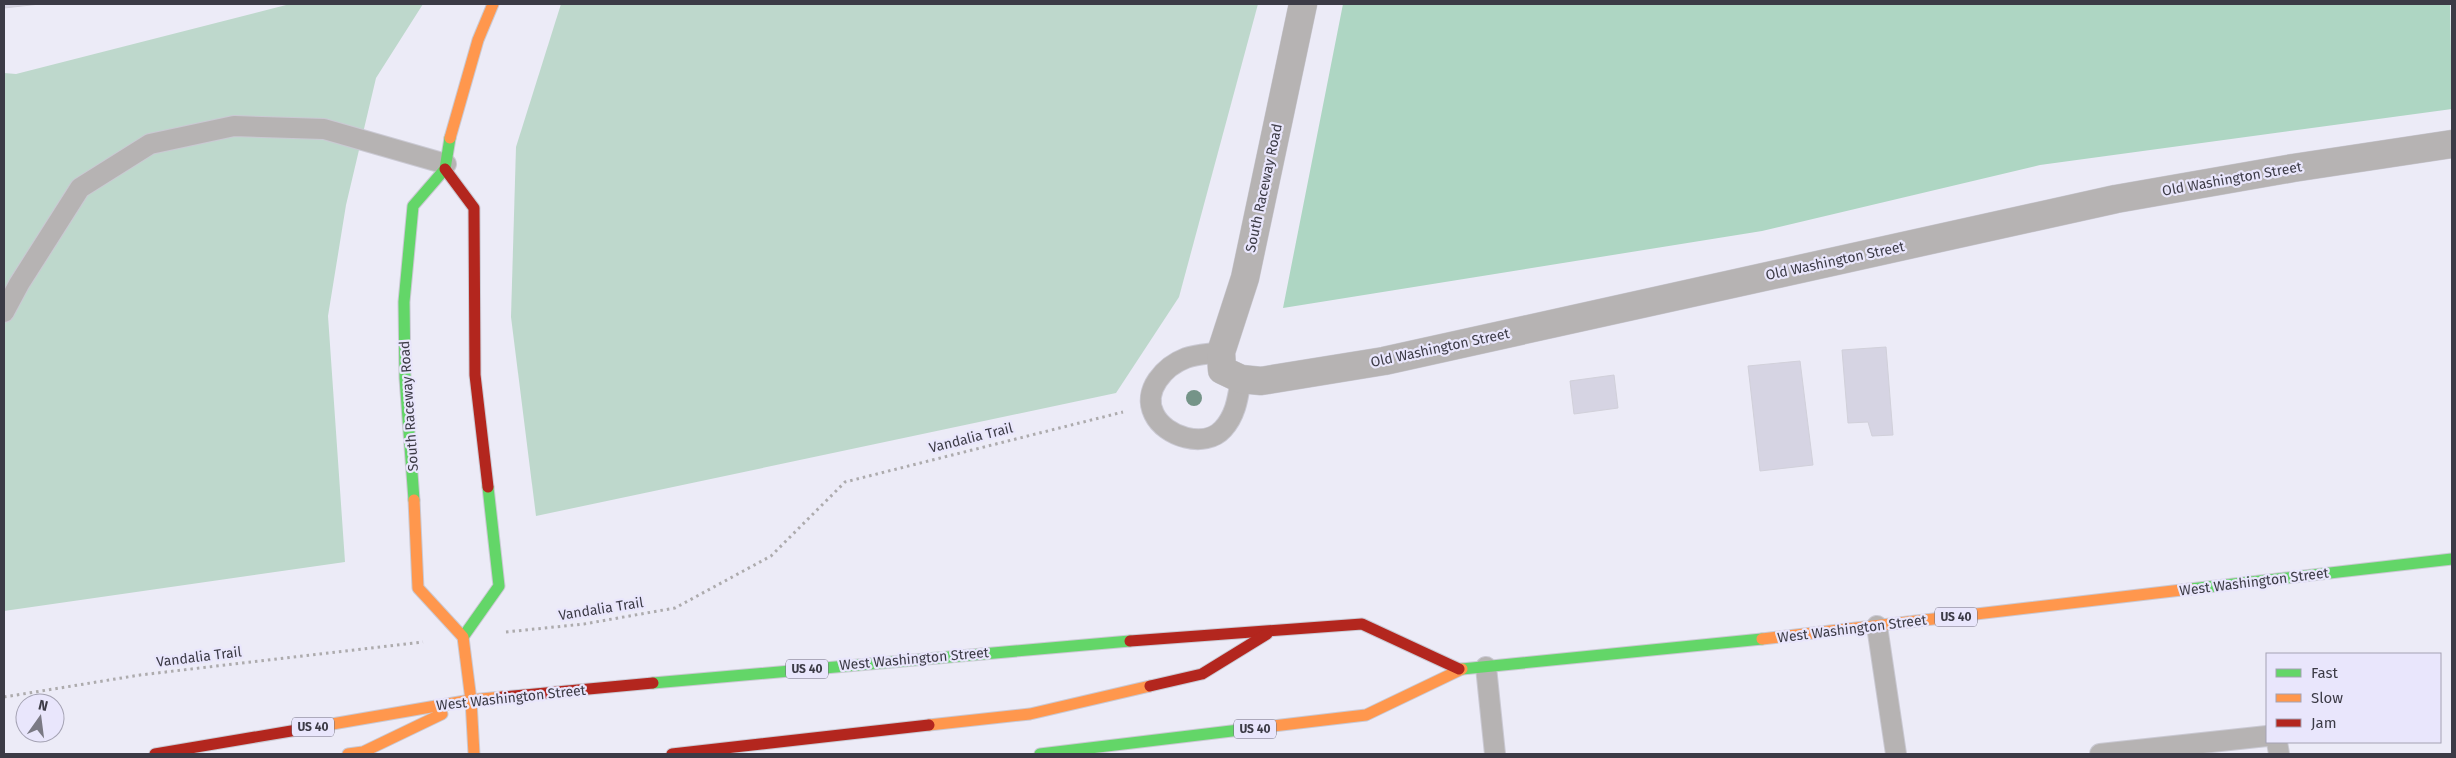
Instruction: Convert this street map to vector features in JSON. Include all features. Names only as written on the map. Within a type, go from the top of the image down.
[{"type":"main road","points":[[474,754],[471,700],[463,637],[499,586],[476,375],[474,208],[446,167],[451,132],[464,84],[478,40],[493,4]]},
{"type":"main road","name":"South Raceway Road","points":[[446,167],[413,206],[404,302],[405,378],[414,475],[418,588],[463,637]]},
{"type":"main road","name":"West Washington Street","points":[[1040,754],[1366,715],[1459,669],[1878,626],[2452,559]]},
{"type":"main road","name":"West Washington Street","points":[[155,754],[471,700],[1059,646],[1362,624],[1459,669]]},
{"type":"main road","points":[[672,754],[1030,714],[1202,674],[1270,632]]},
{"type":"main road","points":[[348,754],[363,752],[471,700]]},
{"type":"street","name":"South Raceway Road","points":[[1228,367],[1303,4]]},
{"type":"street","name":"Old Washington Street","points":[[1228,367],[1260,381],[1384,361],[2116,199],[2293,168],[2452,144]]},
{"type":"lane","points":[[4,312],[19,284],[80,188],[150,144],[234,126],[324,129],[446,167]]},
{"type":"lane","points":[[1186,358],[1228,367],[1236,409],[1223,430],[1209,439],[1186,438],[1165,428],[1154,414],[1153,406],[1152,391],[1162,372],[1186,358]]},
{"type":"lane","points":[[1878,626],[1896,754]]},
{"type":"lane","points":[[1486,667],[1495,754]]},
{"type":"lane","points":[[2100,754],[2186,749],[2266,736]]},
{"type":"path","name":"Vandalia Trail","points":[[4,697],[140,675],[584,624],[675,608],[771,556],[845,482],[1153,406]]},
{"type":"green space","points":[[290,4],[423,4],[376,78],[346,205],[328,316],[345,562],[4,611],[4,73],[16,74]]},
{"type":"green space","points":[[561,4],[1258,4],[1179,297],[1116,393],[536,516],[511,317],[516,147]]},
{"type":"green space","points":[[1343,4],[2450,4],[2452,109],[2040,165],[1762,231],[1283,308]]},
{"type":"building","points":[[4,4],[40,4],[4,8]]},
{"type":"building","points":[[1886,347],[1893,435],[1872,436],[1868,422],[1848,423],[1842,350]]},
{"type":"building","points":[[1800,361],[1813,465],[1760,471],[1748,366]]},
{"type":"building","points":[[1614,375],[1618,408],[1574,414],[1570,381]]},
{"type":"traffic: fast","points":[[414,500],[405,378],[404,302],[413,206],[445,169],[450,138]]},
{"type":"traffic: fast","points":[[463,637],[499,586],[488,487]]},
{"type":"traffic: fast","points":[[2190,589],[2452,559]]},
{"type":"traffic: fast","points":[[1462,669],[1762,639]]},
{"type":"traffic: fast","points":[[653,683],[1130,641]]},
{"type":"traffic: fast","points":[[1040,754],[1273,726]]},
{"type":"traffic: slow","points":[[450,138],[478,40],[493,4]]},
{"type":"traffic: slow","points":[[414,500],[418,588],[463,637],[471,700],[474,754]]},
{"type":"traffic: slow","points":[[1762,639],[2190,589]]},
{"type":"traffic: slow","points":[[1273,726],[1366,715],[1462,669]]},
{"type":"traffic: slow","points":[[929,725],[1030,714],[1150,686]]},
{"type":"traffic: slow","points":[[309,728],[471,700],[502,697]]},
{"type":"traffic: slow","points":[[348,754],[363,752],[442,714]]},
{"type":"traffic: jam","points":[[445,169],[474,208],[475,375],[488,487]]},
{"type":"traffic: jam","points":[[1130,641],[1362,624],[1459,669]]},
{"type":"traffic: jam","points":[[1150,686],[1202,674],[1267,634]]},
{"type":"traffic: jam","points":[[502,697],[653,683]]},
{"type":"traffic: jam","points":[[672,754],[929,725]]},
{"type":"traffic: jam","points":[[155,754],[309,728]]}]
